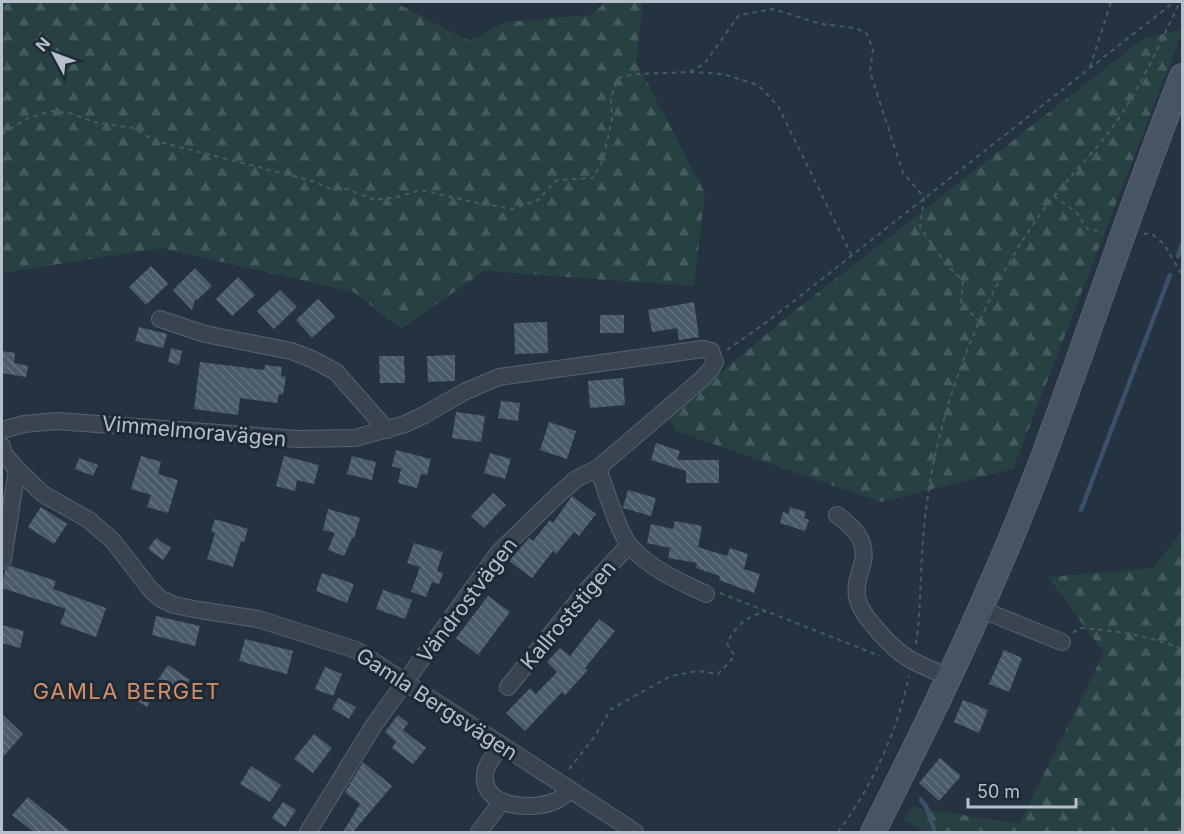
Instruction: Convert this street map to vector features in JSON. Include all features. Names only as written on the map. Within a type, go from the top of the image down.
[{"type":"main road","points":[[873,832],[949,677],[1036,475],[1137,192],[1182,76]]},
{"type":"street","points":[[159,320],[205,334],[291,351],[312,359],[336,372],[387,430]]},
{"type":"street","name":"Vimmelmoravägen","points":[[2,430],[39,422],[79,421],[226,435],[333,440],[366,436],[387,430],[424,415],[466,390],[499,377],[702,349],[711,351],[714,356]]},
{"type":"street","name":"Vändrostvägen","points":[[308,832],[374,725],[499,552],[576,479],[598,468],[711,369],[715,362],[714,356]]},
{"type":"street","name":"Gamla Bergsvägen","points":[[2,446],[4,454],[43,494],[89,520],[113,541],[151,590],[161,599],[174,605],[258,619],[349,646],[635,832]]},
{"type":"street","name":"Kallroststigen","points":[[598,468],[629,545],[660,571],[706,594]]},
{"type":"street","points":[[3,560],[17,469]]},
{"type":"street","points":[[837,515],[852,525],[863,547],[863,560],[856,579],[857,599],[868,619],[900,654],[912,662],[949,677]]},
{"type":"street","name":"Kallroststigen","points":[[508,687],[585,592],[629,545]]},
{"type":"street","points":[[980,609],[1062,642]]},
{"type":"street","points":[[501,746],[485,773],[486,787],[495,798],[521,806],[555,802],[565,786]]},
{"type":"street","points":[[479,832],[502,801]]},
{"type":"path","points":[[1090,67],[1112,2]]},
{"type":"path","points":[[714,356],[729,349],[771,319],[1174,2]]},
{"type":"path","points":[[838,832],[851,815],[889,742],[902,711],[912,662],[927,500],[938,443],[956,381],[979,321],[1030,229],[1061,188],[1101,143],[1125,110],[1180,2]]},
{"type":"path","points":[[689,72],[705,63],[739,15],[772,9],[821,24],[856,28],[867,34],[873,49],[870,72],[903,174],[924,197],[920,227],[946,264],[963,281],[961,304],[979,321]]},
{"type":"path","points":[[2,134],[28,118],[51,111],[69,112],[94,122],[132,128],[156,141],[313,181],[328,188],[347,189],[375,200],[421,190],[478,204],[512,209],[538,200],[557,180],[593,178],[603,160],[612,119],[611,98],[618,78],[635,74],[689,72],[723,74],[758,85],[778,105],[851,254]]},
{"type":"path","points":[[728,596],[888,659],[912,662]]},
{"type":"path","points":[[565,786],[611,709],[670,676],[698,671],[718,674],[735,656],[727,644],[734,630],[750,617],[766,611]]},
{"type":"path","points":[[1062,642],[1080,628],[1105,629],[1145,637],[1182,649]]},
{"type":"green space","points":[[2,2],[394,2],[470,41],[506,22],[592,15],[605,2],[643,2],[636,61],[705,193],[694,286],[484,271],[401,329],[354,292],[161,248],[2,273]]},
{"type":"green space","points":[[1182,29],[1013,469],[880,502],[676,431],[668,417],[797,309],[1143,39]]},
{"type":"green space","points":[[1182,519],[1182,832],[925,832],[904,820],[912,807],[1019,824],[1104,653],[1048,577],[1153,568],[1181,533]]},
{"type":"building","points":[[151,266],[168,284],[146,305],[129,287]]},
{"type":"building","points":[[195,268],[212,286],[195,300],[192,310],[173,290]]},
{"type":"building","points":[[238,277],[255,295],[232,316],[216,299]]},
{"type":"building","points":[[280,290],[297,307],[274,329],[257,311]]},
{"type":"building","points":[[318,299],[335,317],[312,338],[296,320]]},
{"type":"building","points":[[694,302],[699,337],[679,340],[677,328],[652,332],[648,310]]},
{"type":"building","points":[[600,315],[624,315],[624,333],[600,333]]},
{"type":"building","points":[[547,322],[548,353],[515,354],[514,323]]},
{"type":"building","points":[[139,327],[167,334],[163,348],[135,341]]},
{"type":"building","points":[[171,348],[182,351],[179,365],[168,362]]},
{"type":"building","points":[[2,351],[15,353],[14,363],[28,366],[26,377],[2,373]]},
{"type":"building","points":[[455,355],[455,381],[428,382],[427,356]]},
{"type":"building","points":[[379,356],[404,356],[405,383],[380,383]]},
{"type":"building","points":[[200,362],[264,370],[265,365],[282,367],[281,376],[286,377],[283,395],[279,394],[277,403],[240,398],[238,415],[194,409]]},
{"type":"building","points":[[623,378],[625,405],[590,408],[588,381]]},
{"type":"building","points":[[501,401],[520,403],[518,421],[498,418]]},
{"type":"building","points":[[456,412],[485,416],[481,442],[452,438]]},
{"type":"building","points":[[549,422],[576,431],[567,459],[540,450]]},
{"type":"building","points":[[656,443],[680,451],[677,460],[719,460],[719,483],[686,483],[686,471],[651,460]]},
{"type":"building","points":[[396,450],[431,459],[427,475],[421,474],[417,488],[398,483],[401,469],[392,466]]},
{"type":"building","points":[[490,453],[511,459],[505,479],[484,473]]},
{"type":"building","points":[[141,456],[161,462],[158,474],[178,480],[168,513],[147,507],[151,495],[131,489]]},
{"type":"building","points":[[284,456],[319,465],[314,484],[297,480],[295,491],[276,486]]},
{"type":"building","points":[[352,456],[376,462],[372,480],[347,474]]},
{"type":"building","points":[[79,458],[98,465],[93,476],[75,469]]},
{"type":"building","points":[[628,490],[656,498],[651,516],[623,508]]},
{"type":"building","points":[[493,493],[506,505],[484,528],[471,516]]},
{"type":"building","points":[[572,496],[596,514],[579,536],[574,532],[556,554],[553,551],[532,578],[509,561],[529,538],[533,541],[550,520],[553,523]]},
{"type":"building","points":[[41,507],[67,524],[54,544],[28,527]]},
{"type":"building","points":[[790,507],[806,512],[804,518],[809,520],[805,531],[780,523],[783,512],[789,514]]},
{"type":"building","points":[[328,509],[360,518],[354,538],[344,556],[328,550],[335,533],[323,530]]},
{"type":"building","points":[[215,519],[248,529],[244,542],[241,541],[233,567],[207,559],[215,533],[211,532]]},
{"type":"building","points":[[675,521],[702,526],[698,547],[727,556],[730,548],[748,554],[744,569],[760,574],[754,593],[719,580],[720,576],[696,568],[697,563],[668,558],[670,548],[647,543],[651,524],[673,529]]},
{"type":"building","points":[[156,538],[171,548],[163,560],[148,549]]},
{"type":"building","points":[[414,543],[443,552],[437,571],[443,573],[439,584],[432,582],[426,597],[411,592],[420,567],[407,563]]},
{"type":"building","points":[[11,566],[56,581],[53,589],[106,608],[96,637],[60,624],[66,609],[2,588],[5,570]]},
{"type":"building","points":[[322,573],[354,584],[347,603],[316,591]]},
{"type":"building","points":[[383,590],[412,600],[405,619],[376,609]]},
{"type":"building","points":[[488,596],[510,612],[478,655],[456,638]]},
{"type":"building","points":[[156,616],[200,626],[195,646],[152,635]]},
{"type":"building","points":[[599,619],[615,631],[585,668],[588,670],[565,695],[562,692],[525,731],[506,713],[530,688],[536,694],[557,672],[547,662],[560,648],[570,656]]},
{"type":"building","points":[[2,625],[24,631],[20,648],[2,643]]},
{"type":"building","points":[[245,639],[293,651],[287,674],[239,661]]},
{"type":"building","points":[[1004,650],[1022,658],[1009,692],[989,684]]},
{"type":"building","points":[[168,665],[190,680],[177,699],[155,684]]},
{"type":"building","points":[[325,667],[342,674],[333,696],[315,689]]},
{"type":"building","points":[[138,684],[155,693],[147,707],[130,697]]},
{"type":"building","points":[[338,698],[356,707],[349,719],[332,709]]},
{"type":"building","points":[[963,700],[988,710],[979,733],[954,722]]},
{"type":"building","points":[[2,714],[23,734],[2,758]]},
{"type":"building","points":[[398,715],[408,723],[403,730],[426,748],[413,764],[392,748],[396,742],[385,732]]},
{"type":"building","points":[[314,734],[332,748],[313,773],[294,759]]},
{"type":"building","points":[[940,758],[961,776],[939,801],[919,783]]},
{"type":"building","points":[[363,762],[392,786],[353,832],[343,832],[360,804],[345,792]]},
{"type":"building","points":[[251,766],[281,785],[270,802],[240,784]]},
{"type":"building","points":[[28,797],[71,832],[34,832],[12,815]]},
{"type":"building","points":[[283,802],[296,810],[285,827],[272,818]]},
{"type":"waterway","points":[[1178,256],[1182,244]]},
{"type":"waterway","points":[[1081,510],[1170,275]]},
{"type":"waterway","points":[[921,800],[926,806],[935,832]]},
{"type":"district","name":"GAMLA BERGET","points":[[127,691]]}]
